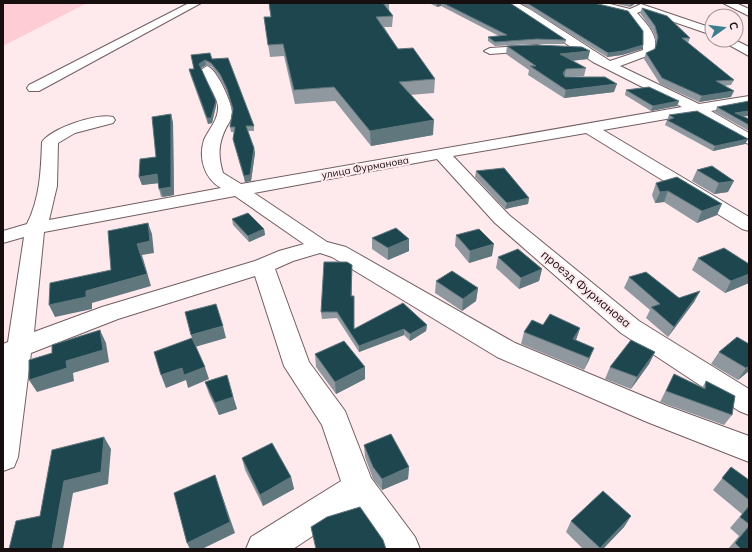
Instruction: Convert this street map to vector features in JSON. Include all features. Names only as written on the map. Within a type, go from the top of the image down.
[{"type":"street","points":[[34,88],[196,3]]},
{"type":"street","points":[[511,3],[528,12],[582,50],[697,109],[749,139]]},
{"type":"street","points":[[595,3],[638,8],[704,29]]},
{"type":"street","points":[[728,3],[749,13]]},
{"type":"street","points":[[610,65],[648,52],[651,45],[650,36],[638,8]]},
{"type":"street","points":[[490,51],[556,48],[582,50]]},
{"type":"street","points":[[207,70],[224,105],[224,115],[212,141],[210,157],[214,173],[218,179],[238,190],[320,246],[339,252],[506,350],[657,414],[749,449]]},
{"type":"street","points":[[608,79],[642,81]]},
{"type":"street","name":"улица Фурманова","points":[[3,237],[35,228],[238,190],[441,153],[749,100]]},
{"type":"street","points":[[3,457],[14,380],[12,351],[35,228],[44,211],[49,192],[50,142],[56,136],[71,130],[108,120]]},
{"type":"street","points":[[589,128],[749,225]]},
{"type":"street","name":"проезд Фурманова","points":[[441,153],[502,220],[630,327],[749,403]]},
{"type":"street","points":[[12,351],[110,312],[263,266],[286,256],[320,246]]},
{"type":"street","points":[[263,266],[297,366],[335,420],[359,487],[402,549]]},
{"type":"street","points":[[263,549],[359,487]]},
{"type":"shaded area","points":[[3,3],[87,3],[3,46]]},
{"type":"building","points":[[269,3],[383,3],[393,16],[376,17],[398,49],[413,48],[435,79],[399,82],[434,120],[370,131],[334,87],[294,90],[283,44],[268,45],[264,17],[271,17]]},
{"type":"building","points":[[443,3],[510,3],[566,40],[537,39],[495,42],[488,37],[507,35]]},
{"type":"building","points":[[527,3],[594,3],[628,11],[643,31],[643,45],[623,51],[608,53]]},
{"type":"building","points":[[642,8],[667,16],[690,38],[682,38],[734,80],[716,81],[734,91],[702,96],[662,78],[646,53],[655,49],[658,37],[655,26]]},
{"type":"building","points":[[537,45],[582,47],[590,51],[560,54],[586,68],[566,69],[563,73],[565,77],[605,77],[617,84],[566,90],[530,66],[536,66],[507,46]]},
{"type":"building","points":[[210,53],[212,59],[228,58],[254,126],[246,126],[254,148],[250,175],[244,176],[233,139],[235,127],[230,127],[233,109],[227,89],[220,74],[211,63],[205,60],[199,64],[216,101],[211,118],[207,118],[189,69],[194,69],[191,55]]},
{"type":"building","points":[[649,87],[679,101],[653,106],[626,90]]},
{"type":"building","points":[[749,101],[749,111],[735,113],[749,119],[749,125],[717,107]]},
{"type":"building","points":[[697,111],[748,139],[715,146],[667,120],[674,118],[669,115]]},
{"type":"building","points":[[171,114],[171,187],[159,189],[157,174],[139,177],[140,159],[156,157],[152,117]]},
{"type":"building","points":[[712,166],[734,181],[719,183],[697,170]]},
{"type":"building","points":[[504,168],[529,198],[507,203],[476,171]]},
{"type":"building","points":[[677,177],[722,204],[702,211],[668,191],[660,192],[656,183]]},
{"type":"building","points":[[248,213],[264,229],[248,236],[232,219]]},
{"type":"building","points":[[148,223],[150,241],[137,244],[147,274],[86,291],[86,297],[49,305],[50,283],[111,270],[108,231]]},
{"type":"building","points":[[396,228],[409,239],[388,248],[372,238]]},
{"type":"building","points":[[479,229],[494,244],[470,251],[456,235]]},
{"type":"building","points":[[724,248],[749,264],[749,274],[731,281],[698,258]]},
{"type":"building","points":[[518,249],[542,269],[521,278],[498,257]]},
{"type":"building","points":[[324,262],[347,262],[352,265],[351,296],[354,296],[354,329],[403,303],[427,325],[410,334],[404,329],[359,346],[337,312],[321,312]]},
{"type":"building","points":[[452,271],[478,288],[463,299],[436,281]]},
{"type":"building","points":[[646,272],[679,298],[700,291],[674,327],[651,307],[660,304],[629,277]]},
{"type":"building","points":[[216,304],[223,326],[191,335],[185,312]]},
{"type":"building","points":[[550,314],[580,328],[573,339],[594,348],[589,358],[524,332],[532,320],[543,325]]},
{"type":"building","points":[[100,330],[103,350],[66,361],[67,368],[29,380],[29,360],[52,353],[52,345]]},
{"type":"building","points":[[737,337],[749,344],[749,366],[746,368],[719,352]]},
{"type":"building","points":[[192,338],[205,367],[184,375],[182,368],[161,375],[154,352]]},
{"type":"building","points":[[631,340],[655,352],[637,377],[610,367]]},
{"type":"building","points":[[344,341],[365,367],[335,382],[315,354]]},
{"type":"building","points":[[674,374],[705,389],[706,381],[735,396],[732,415],[666,391]]},
{"type":"building","points":[[227,375],[233,397],[215,403],[205,382]]},
{"type":"building","points":[[391,434],[409,467],[382,479],[373,467],[364,445]]},
{"type":"building","points":[[104,437],[101,472],[64,481],[52,549],[9,549],[16,521],[40,516],[52,450]]},
{"type":"building","points":[[272,443],[291,477],[260,495],[242,458]]},
{"type":"building","points":[[731,467],[749,480],[749,500],[722,478]]},
{"type":"building","points":[[215,475],[230,522],[187,543],[174,493]]},
{"type":"building","points":[[603,491],[631,516],[600,548],[571,521]]},
{"type":"building","points":[[749,506],[749,524],[740,517]]},
{"type":"building","points":[[360,507],[383,540],[386,549],[316,549],[311,527],[327,517]]},
{"type":"building","points":[[749,526],[749,549],[741,549],[735,543]]}]
